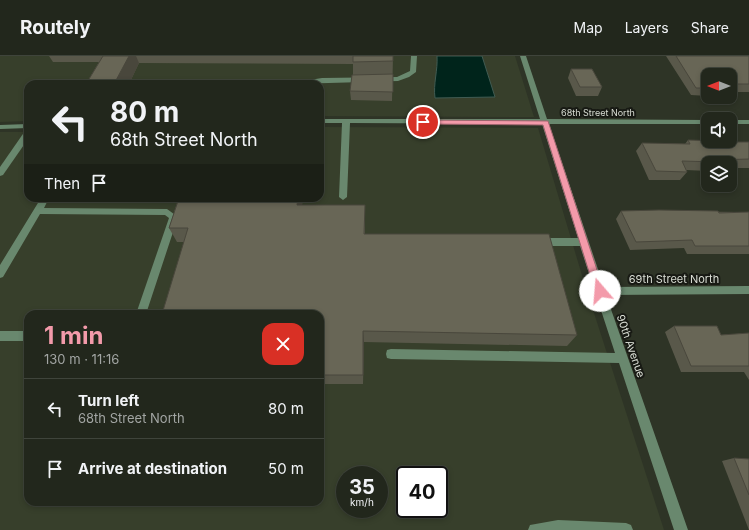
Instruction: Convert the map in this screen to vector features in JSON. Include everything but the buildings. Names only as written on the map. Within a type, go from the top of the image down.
[{"type":"street","points":[[322,80],[398,78],[407,76],[413,72],[414,56]]},
{"type":"street","name":"90th Avenue","points":[[523,56],[546,122],[600,291],[681,530]]},
{"type":"street","name":"68th Street North","points":[[324,121],[701,122]]},
{"type":"street","points":[[343,197],[346,122]]},
{"type":"street","points":[[737,122],[749,122]]},
{"type":"street","points":[[0,127],[24,126]]},
{"type":"street","points":[[0,173],[24,139]]},
{"type":"street","points":[[0,274],[43,202]]},
{"type":"street","points":[[38,211],[167,212],[174,217],[142,310]]},
{"type":"street","points":[[530,242],[584,242]]},
{"type":"street","name":"69th Street North","points":[[600,291],[749,290]]},
{"type":"street","points":[[0,336],[24,336]]},
{"type":"street","points":[[390,354],[623,358]]},
{"type":"street","points":[[535,530],[558,528],[626,530]]},
{"type":"shaded area","points":[[0,56],[437,56],[438,67],[434,88],[436,98],[495,97],[482,56],[515,56],[534,117],[324,116],[324,80],[24,80],[24,121],[0,122]]},
{"type":"shaded area","points":[[324,127],[538,128],[584,282],[664,530],[0,530],[0,132],[24,132],[24,202],[324,202]]},
{"type":"water","points":[[437,56],[482,56],[495,97],[435,98]]},
{"type":"route","points":[[423,122],[546,122],[600,291]]}]
